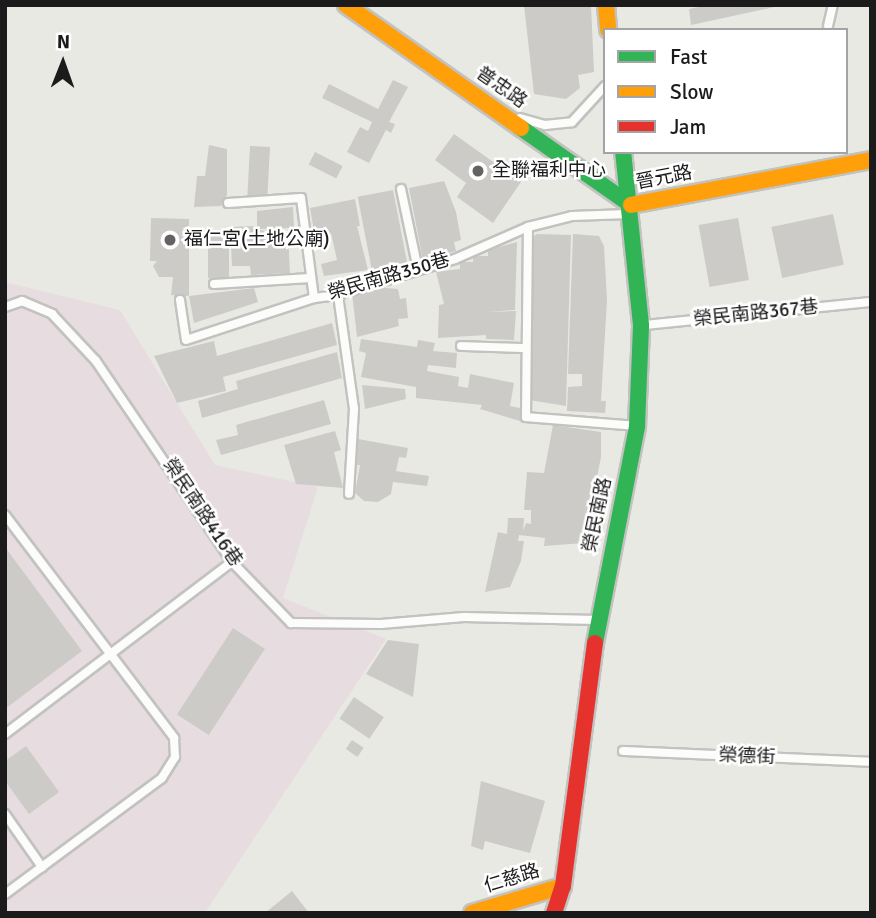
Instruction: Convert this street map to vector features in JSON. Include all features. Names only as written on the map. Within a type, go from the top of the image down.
[{"type":"street","name":"普忠路","points":[[346,5],[498,111],[631,209]]},
{"type":"street","points":[[606,5],[608,28]]},
{"type":"street","name":"榮民南路","points":[[554,913],[564,886],[598,620],[637,426],[641,326],[623,154]]},
{"type":"street","name":"晉元路","points":[[631,209],[871,160]]},
{"type":"street","name":"榮民南路","points":[[564,886],[569,913]]},
{"type":"street","name":"仁慈路","points":[[472,913],[564,886]]},
{"type":"lane","points":[[828,26],[833,5]]},
{"type":"lane","points":[[498,111],[545,125],[572,122],[603,88]]},
{"type":"lane","points":[[401,189],[418,270]]},
{"type":"lane","points":[[228,204],[300,198],[314,298]]},
{"type":"lane","name":"榮民南路350巷","points":[[180,300],[186,340],[314,298],[338,295],[454,259],[528,227],[572,216],[631,209]]},
{"type":"lane","points":[[528,227],[524,392],[526,417],[637,426]]},
{"type":"lane","points":[[214,284],[310,278]]},
{"type":"lane","points":[[338,295],[354,409],[349,494]]},
{"type":"lane","name":"榮民南路416巷","points":[[5,307],[23,301],[52,314],[96,361],[232,562],[291,624],[382,624],[464,617],[598,620]]},
{"type":"lane","name":"榮民南路367巷","points":[[641,326],[871,302]]},
{"type":"lane","points":[[461,346],[525,348]]},
{"type":"lane","points":[[5,515],[174,738],[175,757],[162,778],[5,894]]},
{"type":"lane","points":[[5,734],[232,562]]},
{"type":"lane","name":"榮德街","points":[[623,751],[871,762]]},
{"type":"lane","points":[[5,814],[42,867]]},
{"type":"shaded area","points":[[5,282],[120,310],[215,465],[318,487],[283,598],[386,639],[205,913],[5,913]]},
{"type":"building","points":[[524,5],[591,5],[594,72],[578,75],[580,88],[566,99],[534,94]]},
{"type":"building","points":[[708,5],[779,6],[691,25],[689,9]]},
{"type":"building","points":[[393,80],[408,87],[389,122],[395,124],[391,133],[386,130],[369,163],[347,152],[360,127],[368,131],[372,122],[322,98],[329,84],[378,109]]},
{"type":"building","name":"全聯福利中心","points":[[454,134],[521,182],[493,223],[457,197],[466,183],[435,160]]},
{"type":"building","points":[[209,145],[227,149],[227,195],[221,206],[194,207],[197,176],[205,176]]},
{"type":"building","points":[[250,146],[270,147],[267,197],[247,196]]},
{"type":"building","points":[[315,152],[343,166],[336,179],[309,164]]},
{"type":"building","points":[[444,181],[456,212],[461,240],[454,242],[456,251],[423,261],[409,188]]},
{"type":"building","points":[[393,190],[408,265],[372,271],[358,197]]},
{"type":"building","points":[[355,199],[360,226],[357,226],[368,270],[324,276],[321,264],[337,260],[331,233],[315,237],[310,208]]},
{"type":"building","points":[[293,207],[294,228],[257,229],[257,211]]},
{"type":"building","points":[[833,214],[844,265],[782,278],[771,227]]},
{"type":"building","name":"福仁宮(土地公廟)","points":[[151,218],[189,219],[189,296],[171,295],[173,277],[159,277],[153,266],[157,261],[150,261]]},
{"type":"building","points":[[738,218],[749,280],[710,287],[699,225]]},
{"type":"building","points":[[256,226],[256,230],[288,232],[290,273],[251,275],[250,266],[232,266],[230,227]]},
{"type":"building","points":[[537,234],[571,235],[566,406],[529,400],[533,237]]},
{"type":"building","points":[[573,234],[599,236],[604,246],[607,300],[601,401],[606,401],[605,413],[567,411],[568,387],[582,386],[582,374],[568,374]]},
{"type":"building","points":[[208,235],[229,235],[229,278],[208,278]]},
{"type":"building","points":[[517,242],[515,310],[487,312],[516,311],[514,340],[486,339],[486,335],[438,338],[439,305],[444,304],[436,272],[460,269],[460,262],[473,262],[473,256],[488,256],[488,250]]},
{"type":"building","points":[[374,287],[398,289],[400,299],[406,298],[408,318],[398,319],[399,326],[357,337],[352,293]]},
{"type":"building","points":[[254,288],[258,302],[194,323],[189,296]]},
{"type":"building","points":[[332,323],[337,345],[223,377],[226,391],[177,403],[154,356],[214,341],[217,356]]},
{"type":"building","points":[[361,339],[417,347],[418,340],[435,343],[433,351],[457,353],[456,368],[428,365],[427,371],[459,377],[458,386],[468,388],[470,374],[514,383],[510,406],[520,408],[520,421],[480,409],[482,405],[416,398],[416,387],[361,377],[366,353],[359,351]]},
{"type":"building","points":[[337,352],[342,378],[202,418],[198,401],[238,389],[236,381]]},
{"type":"building","points":[[362,385],[405,389],[406,399],[365,409]]},
{"type":"building","points":[[324,400],[331,424],[221,455],[216,440],[238,435],[236,425]]},
{"type":"building","points":[[553,425],[601,432],[601,457],[584,543],[544,546],[545,538],[519,535],[518,541],[524,541],[521,561],[510,587],[485,592],[498,532],[507,534],[508,518],[524,518],[523,531],[526,523],[531,524],[531,510],[524,510],[527,472],[544,473]]},
{"type":"building","points":[[335,431],[341,450],[334,452],[343,488],[296,484],[284,445]]},
{"type":"building","points":[[358,439],[408,448],[406,458],[399,457],[396,471],[429,476],[427,486],[393,482],[391,494],[378,502],[364,501],[355,493],[360,465],[356,465]]},
{"type":"building","points":[[5,547],[82,651],[5,709]]},
{"type":"building","points":[[233,628],[265,649],[209,735],[177,714]]},
{"type":"building","points":[[388,640],[419,644],[413,697],[366,674]]},
{"type":"building","points":[[354,697],[384,717],[369,739],[339,719]]},
{"type":"building","points":[[352,740],[364,748],[357,757],[346,749]]},
{"type":"building","points":[[26,746],[59,792],[29,814],[5,781],[5,761]]},
{"type":"building","points":[[481,781],[545,801],[530,853],[485,841],[483,850],[471,846]]},
{"type":"building","points":[[292,891],[309,913],[265,913]]},
{"type":"traffic: fast","points":[[521,128],[631,205]]},
{"type":"traffic: fast","points":[[595,643],[637,426],[641,325],[623,154]]},
{"type":"traffic: slow","points":[[346,5],[521,128]]},
{"type":"traffic: slow","points":[[606,5],[608,28]]},
{"type":"traffic: slow","points":[[631,205],[871,160]]},
{"type":"traffic: slow","points":[[472,913],[563,886]]},
{"type":"traffic: jam","points":[[554,913],[563,886],[595,643]]},
{"type":"place","name":"全聯福利中心","points":[[478,171]]},
{"type":"place","name":"福仁宮(土地公廟)","points":[[170,240]]}]
